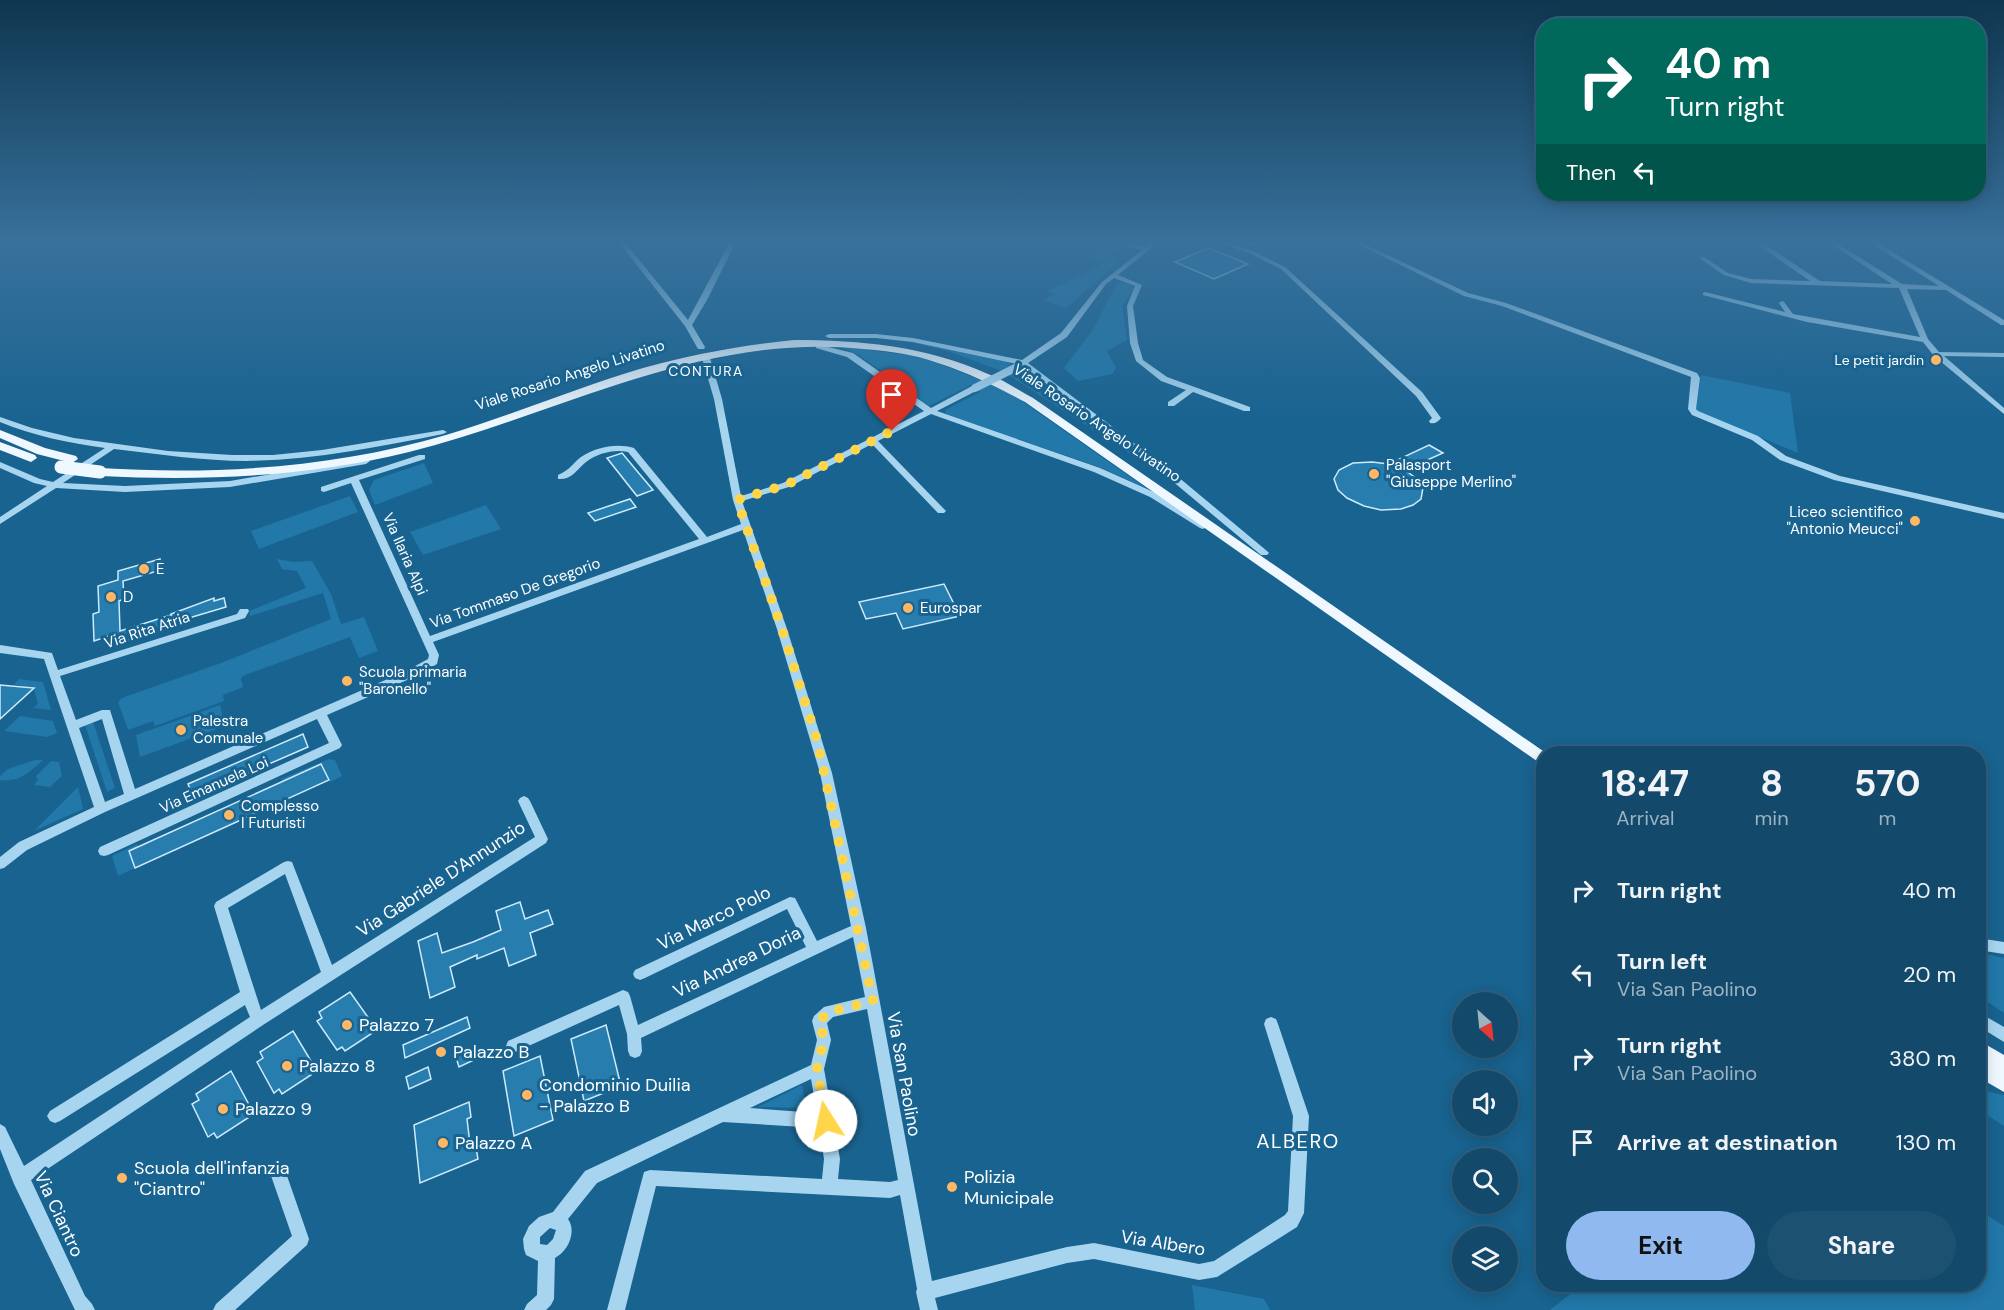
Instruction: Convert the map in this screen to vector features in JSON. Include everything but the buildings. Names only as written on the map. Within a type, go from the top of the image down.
[{"type":"main road","name":"Viale Rosario Angelo Livatino","points":[[445,435],[688,354],[769,339],[829,336],[874,340],[928,350],[1000,374],[1089,430],[1536,754]]},
{"type":"main road","name":"Viale Rosario Angelo Livatino","points":[[66,463],[187,476],[280,471],[331,463],[445,435],[646,370],[700,356],[771,344],[827,342],[893,348],[941,358],[992,378],[1072,428],[1540,746]]},
{"type":"main road","points":[[0,434],[66,463]]},
{"type":"main road","points":[[0,446],[66,463]]},
{"type":"main road","points":[[1986,1056],[2004,1068]]},
{"type":"main road","points":[[1986,1070],[2004,1082]]},
{"type":"street","points":[[668,301],[701,347]]},
{"type":"street","points":[[688,326],[693,322],[701,301]]},
{"type":"street","points":[[737,500],[786,485],[1024,363],[1058,341],[1074,326],[1090,301]]},
{"type":"street","points":[[1132,301],[1130,306],[1134,343],[1140,360],[1153,373],[1191,390],[1247,409]]},
{"type":"street","points":[[1320,301],[1419,394],[1437,418],[1433,421]]},
{"type":"street","points":[[1489,301],[1503,304],[1694,375],[1696,378],[1692,409],[1695,413],[1755,438],[1795,464],[1866,486],[2004,516]]},
{"type":"street","points":[[1733,301],[1791,316],[1925,340]]},
{"type":"street","points":[[1909,301],[1925,340],[1937,354],[2004,412]]},
{"type":"street","points":[[1968,301],[2004,323]]},
{"type":"street","points":[[1782,303],[1791,316]]},
{"type":"street","points":[[829,336],[905,339],[1024,363],[1168,473],[1260,556]]},
{"type":"street","points":[[771,344],[818,346],[842,351],[860,361],[930,411],[1073,460],[1125,482],[1153,495],[1260,556]]},
{"type":"street","points":[[1937,354],[2004,355]]},
{"type":"street","name":"Via San Paolino","points":[[706,358],[718,399],[737,500],[782,629],[817,740],[859,928],[928,1310]]},
{"type":"street","points":[[1171,404],[1191,390]]},
{"type":"street","points":[[0,418],[15,426],[60,438],[205,457],[268,457],[322,453],[445,435]]},
{"type":"street","points":[[0,465],[38,481],[55,484],[125,489],[230,484],[355,463],[445,435]]},
{"type":"street","points":[[873,441],[941,511]]},
{"type":"street","points":[[0,521],[113,446]]},
{"type":"street","points":[[561,477],[574,472],[585,458],[621,446],[631,450],[703,537]]},
{"type":"street","points":[[324,489],[422,458]]},
{"type":"street","name":"Via Ilaria Alpi","points":[[354,479],[428,641]]},
{"type":"street","name":"Via Tommaso De Gregorio","points":[[0,864],[23,846],[100,809],[428,666],[433,661],[434,655],[428,641],[744,523]]},
{"type":"street","name":"Via Rita Atria","points":[[56,674],[241,616],[244,610]]},
{"type":"street","points":[[0,649],[48,656],[100,809]]},
{"type":"street","points":[[73,726],[106,713],[131,796]]},
{"type":"street","name":"Via Emanuela Loi","points":[[104,851],[336,746],[320,713]]},
{"type":"street","name":"Via Gabriele D'Annunzio","points":[[21,1178],[258,1020],[542,839],[524,801]]},
{"type":"street","points":[[258,1020],[221,906],[288,866],[329,975]]},
{"type":"street","name":"Via Marco Polo","points":[[640,974],[790,902],[813,947]]},
{"type":"street","name":"Via Andrea Doria","points":[[634,1034],[813,947],[859,928]]},
{"type":"street","points":[[1986,945],[2004,948]]},
{"type":"street","points":[[55,1116],[248,995]]},
{"type":"street","points":[[513,1046],[623,996],[634,1034],[635,1051]]},
{"type":"street","points":[[828,1187],[832,1159],[817,1069],[824,1040],[819,1027],[823,1016],[829,1012],[873,1001]]},
{"type":"street","points":[[1986,1023],[2004,1035]]},
{"type":"street","name":"Via Albero","points":[[924,1292],[1067,1255],[1094,1251],[1199,1272],[1217,1269],[1291,1221],[1296,1213],[1301,1116],[1271,1024]]},
{"type":"street","points":[[557,1220],[564,1227],[564,1237],[557,1248],[547,1254],[538,1254],[532,1250],[530,1241],[540,1224],[557,1220],[591,1177],[817,1069]]},
{"type":"street","points":[[720,1114],[826,1121]]},
{"type":"street","name":"Via Ciantro","points":[[0,1132],[79,1302],[86,1310]]},
{"type":"street","points":[[222,1310],[301,1239],[277,1170]]},
{"type":"street","points":[[615,1310],[650,1178],[890,1190],[906,1186]]},
{"type":"street","points":[[533,1310],[545,1299],[547,1254]]},
{"type":"shaded area","points":[[1046,301],[1074,301],[1066,308]]},
{"type":"shaded area","points":[[1108,301],[1125,301],[1122,306],[1127,340],[1107,351],[1116,368],[1112,374],[1078,381],[1064,368],[1092,331]]},
{"type":"shaded area","points":[[903,340],[998,357],[1021,370],[1027,369],[1164,476],[1004,372],[951,352]]},
{"type":"shaded area","points":[[839,346],[922,357],[1006,390],[1146,488],[1099,467],[946,414],[945,410],[980,392],[971,385],[929,406],[859,355]]},
{"type":"shaded area","points":[[1701,375],[1790,393],[1798,453],[1698,412],[1696,408]]},
{"type":"shaded area","points":[[424,463],[433,483],[375,505],[369,490],[374,480]]},
{"type":"shaded area","points":[[350,496],[358,512],[259,549],[251,531]]},
{"type":"shaded area","points":[[486,505],[501,529],[423,555],[410,532]]},
{"type":"shaded area","points":[[277,559],[294,562],[312,561],[331,594],[341,624],[364,617],[378,651],[359,658],[350,637],[245,675],[241,678],[243,687],[223,695],[224,701],[155,726],[153,721],[128,730],[118,702],[122,698],[221,663],[331,619],[323,593],[250,616],[249,611],[306,588],[297,571],[282,569]]},
{"type":"shaded area","points":[[19,679],[43,682],[51,710],[33,708],[38,704],[34,689],[14,684]]},
{"type":"shaded area","name":"Palestra Comunale","points":[[220,705],[225,726],[140,757],[136,735]]},
{"type":"shaded area","points":[[20,716],[53,721],[57,733],[47,737],[4,731]]},
{"type":"shaded area","points":[[93,722],[115,788],[107,792],[85,725]]},
{"type":"shaded area","points":[[329,759],[335,760],[342,776],[330,782],[321,764],[282,781],[281,779]]},
{"type":"shaded area","points":[[35,760],[43,760],[18,778],[0,780],[0,776],[8,769]]},
{"type":"shaded area","points":[[51,761],[59,762],[62,776],[50,787],[34,785],[38,780],[36,776]]},
{"type":"shaded area","points":[[78,787],[83,809],[34,831]]},
{"type":"shaded area","points":[[137,844],[138,847],[129,851],[135,868],[118,876],[112,856]]},
{"type":"shaded area","points":[[1986,954],[2004,958],[2004,1013],[1986,1001]]},
{"type":"shaded area","points":[[802,1085],[806,1108],[758,1107]]},
{"type":"shaded area","points":[[1986,1093],[2004,1095],[2004,1126],[1986,1114]]},
{"type":"shaded area","points":[[1986,1214],[2004,1226],[2004,1310],[1550,1310],[1573,1292],[1986,1292]]},
{"type":"shaded area","points":[[1192,1285],[1264,1299],[1270,1310],[1195,1310]]},
{"type":"place","name":"Le petit jardin","points":[[1936,360]]},
{"type":"place","name":"Palasport \"Giuseppe Merlino\"","points":[[1374,474]]},
{"type":"place","name":"Liceo scientifico \"Antonio Meucci\"","points":[[1915,521]]},
{"type":"place","name":"E","points":[[144,569]]},
{"type":"place","name":"D","points":[[111,597]]},
{"type":"place","name":"Eurospar","points":[[908,608]]},
{"type":"place","name":"Scuola primaria \"Baronello\"","points":[[347,681]]},
{"type":"place","name":"Palestra Comunale","points":[[181,730]]},
{"type":"place","name":"Complesso I Futuristi","points":[[229,815]]},
{"type":"place","name":"Palazzo 7","points":[[347,1025]]},
{"type":"place","name":"Palazzo B","points":[[441,1052]]},
{"type":"place","name":"Palazzo 8","points":[[287,1066]]},
{"type":"place","name":"Condominio Duilia - Palazzo B","points":[[527,1095]]},
{"type":"place","name":"Palazzo 9","points":[[223,1109]]},
{"type":"place","name":"Palazzo A","points":[[443,1143]]},
{"type":"place","name":"Scuola dell'infanzia \"Ciantro\"","points":[[122,1178]]},
{"type":"place","name":"Polizia Municipale","points":[[952,1187]]},
{"type":"district","name":"CONTURA","points":[[706,371]]},
{"type":"district","name":"ALBERO","points":[[1298,1141]]},
{"type":"route","points":[[826,1121],[817,1069],[824,1040],[819,1021],[829,1012],[873,1001],[826,772],[782,629],[737,500],[786,485],[892,431]]}]
